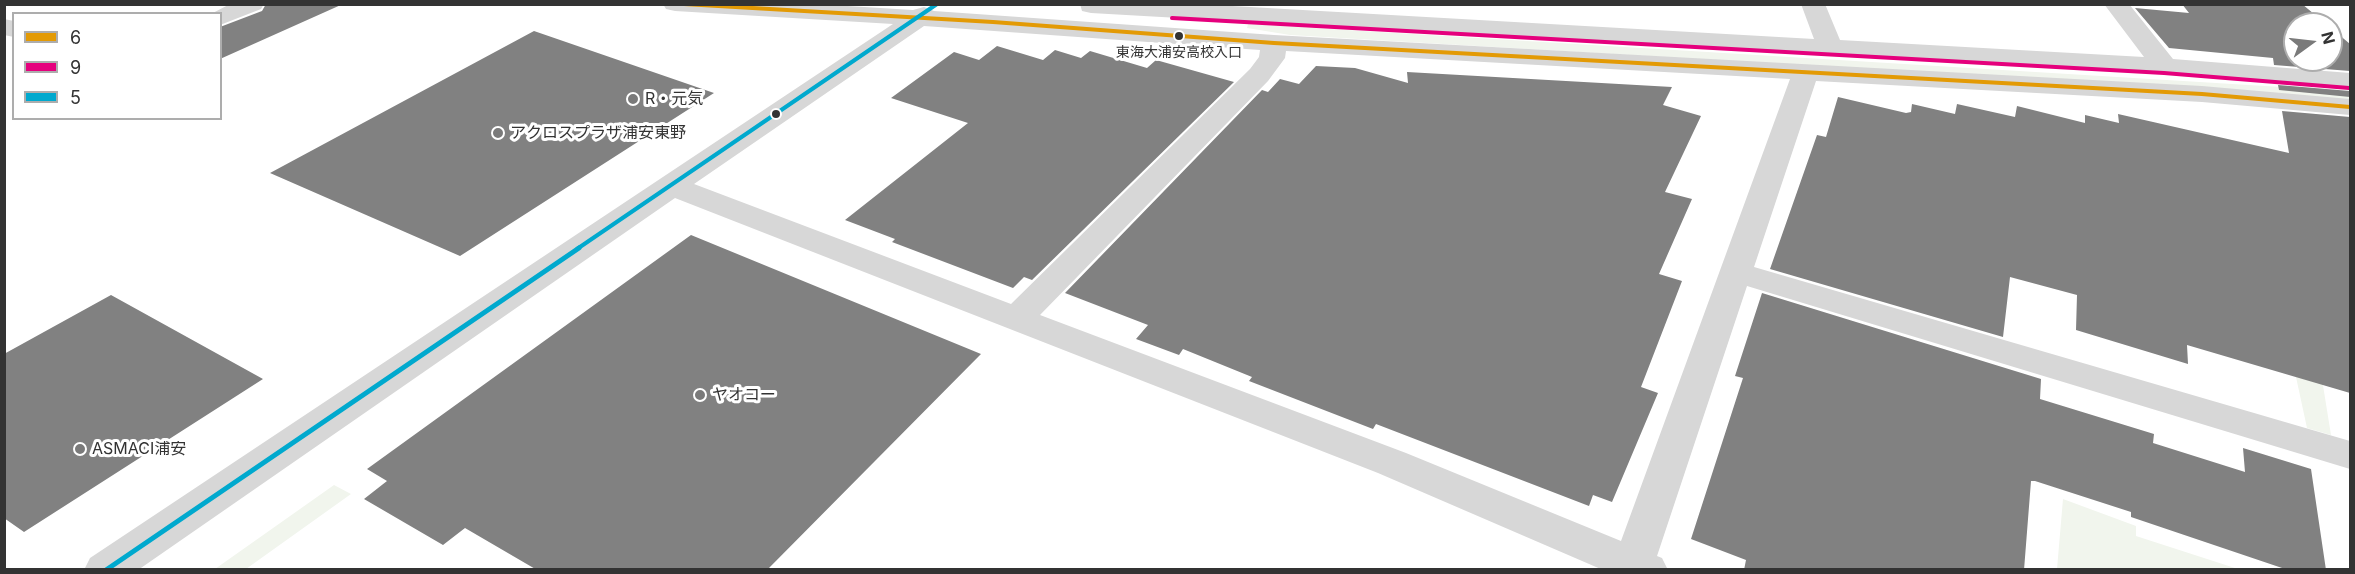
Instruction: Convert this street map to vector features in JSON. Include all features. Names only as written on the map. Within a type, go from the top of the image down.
[{"type":"street","points":[[4,7],[10,4]]},
{"type":"street","points":[[222,17],[252,4]]},
{"type":"street","points":[[675,4],[928,11],[1274,43],[2202,94],[2350,107]]},
{"type":"street","points":[[1071,4],[2165,66],[2350,81]]},
{"type":"street","points":[[1813,4],[1830,47]]},
{"type":"street","points":[[2116,4],[2165,66]]},
{"type":"street","points":[[105,570],[928,11]]},
{"type":"street","points":[[1017,318],[1259,75],[1272,57],[1274,43]]},
{"type":"street","points":[[672,186],[1392,464],[1637,568],[1708,346],[1806,72]]},
{"type":"street","points":[[1736,272],[2350,455]]},
{"type":"shaded area","points":[[1248,24],[2298,88],[2350,93],[2350,100],[2160,86],[1290,35],[1247,28]]},
{"type":"shaded area","points":[[2278,219],[2297,224],[2331,435],[2307,428],[2296,377]]},
{"type":"shaded area","points":[[334,485],[351,494],[246,569],[215,569]]},
{"type":"shaded area","points":[[2063,499],[2136,526],[2136,536],[2238,569],[2057,569]]},
{"type":"building","points":[[266,4],[343,4],[222,58],[222,26],[262,11]]},
{"type":"building","points":[[2182,4],[2302,4],[2312,12],[2283,12],[2283,66],[2274,65],[2273,58],[2169,48],[2135,8],[2189,13]]},
{"type":"building","name":"アクロスプラザ浦安東野","points":[[534,31],[714,93],[460,256],[270,173]]},
{"type":"building","points":[[2343,38],[2350,44],[2350,71],[2343,70]]},
{"type":"building","points":[[997,46],[1043,60],[1055,50],[1081,58],[1090,51],[1147,68],[1156,60],[1234,82],[1032,280],[1024,277],[1013,288],[892,242],[895,239],[845,220],[968,123],[891,98],[954,52],[979,60]]},
{"type":"building","points":[[1316,66],[1355,68],[1408,83],[1407,72],[1672,87],[1663,105],[1701,116],[1665,192],[1692,199],[1659,274],[1682,281],[1641,387],[1658,393],[1612,502],[1593,495],[1589,506],[1376,424],[1373,429],[1249,381],[1252,377],[1183,349],[1179,355],[1136,339],[1148,325],[1065,293],[1262,90],[1268,92],[1280,79],[1299,84]]},
{"type":"building","points":[[2278,85],[2350,91],[2350,97],[2279,90]]},
{"type":"building","points":[[1838,97],[1906,113],[1911,112],[1912,104],[1955,114],[1957,104],[2015,117],[2017,106],[2085,123],[2085,115],[2119,123],[2118,114],[2289,153],[2282,111],[2350,117],[2350,393],[2187,345],[2188,364],[2076,330],[2077,295],[2010,277],[2003,337],[1770,269],[1817,135],[1826,137]]},
{"type":"building","points":[[691,235],[981,354],[767,570],[537,570],[465,528],[443,545],[364,499],[387,481],[367,469]]},
{"type":"building","points":[[1762,293],[2041,379],[2040,399],[2154,434],[2153,443],[2245,472],[2243,448],[2311,469],[2326,570],[2288,570],[2131,517],[2131,512],[2031,481],[2024,570],[1744,570],[1746,560],[1691,539],[1743,378],[1735,376]]},
{"type":"building","name":"ASMACI浦安","points":[[111,295],[263,379],[24,532],[4,518],[4,354]]},
{"type":"transit line","name":"6","points":[[684,4],[993,22],[1274,43],[2202,94],[2350,107]]},
{"type":"transit line","name":"5","points":[[106,570],[937,4]]},
{"type":"transit line","name":"9","points":[[1172,18],[2164,73],[2349,88]]},
{"type":"place","name":"東海大浦安高校入口","points":[[1179,36]]},
{"type":"place","name":"R・元気","points":[[633,99]]},
{"type":"place","name":"アクロスプラザ浦安東野","points":[[498,133]]},
{"type":"place","name":"ヤオコー","points":[[700,395]]},
{"type":"place","name":"ASMACI浦安","points":[[80,449]]}]
